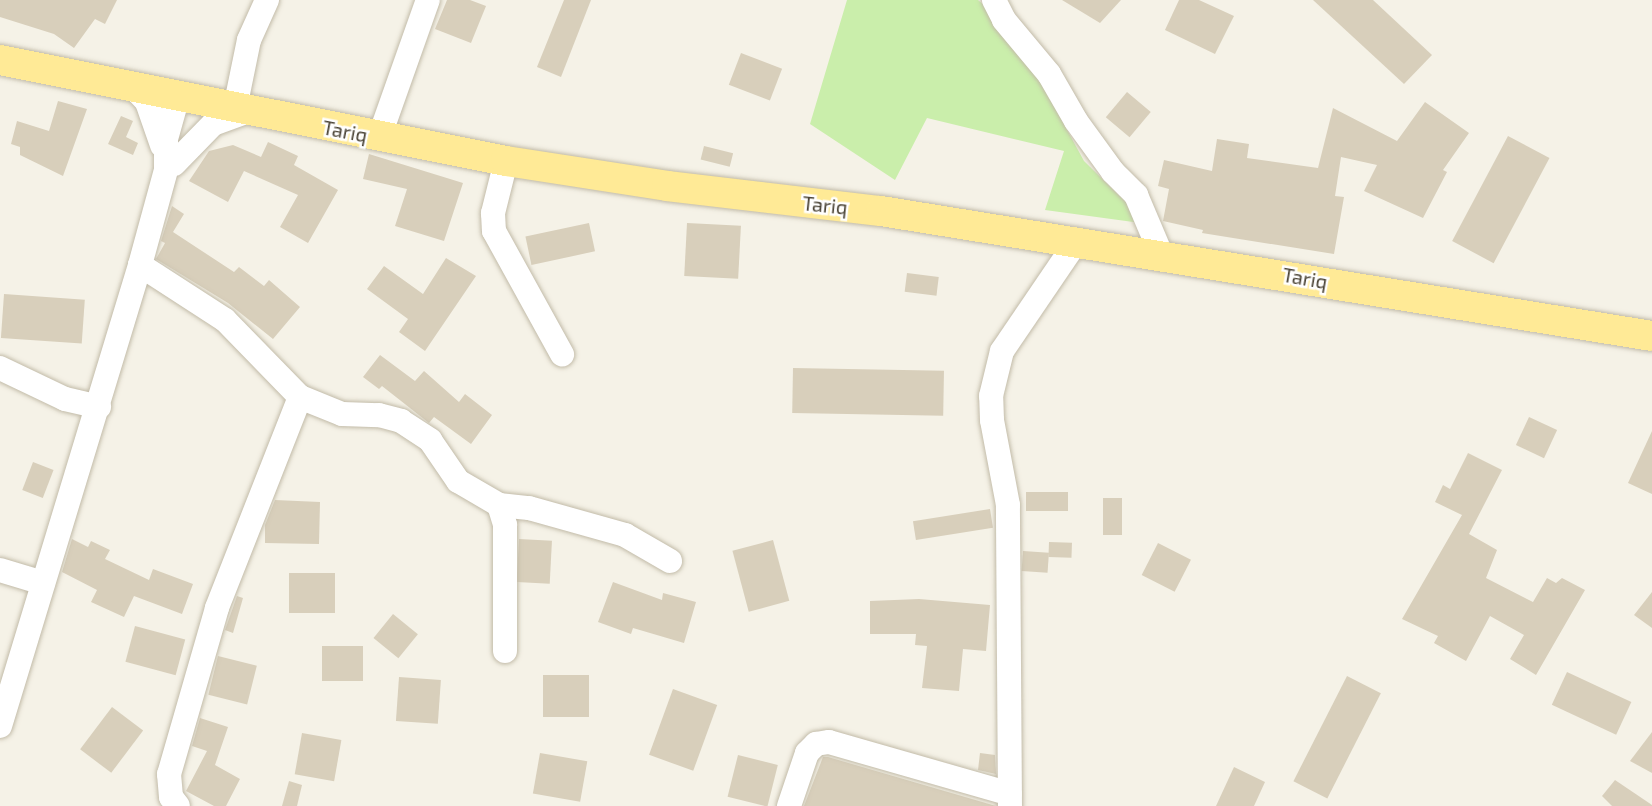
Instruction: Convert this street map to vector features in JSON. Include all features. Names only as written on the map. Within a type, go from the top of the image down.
[{"type":"main road","name":"Tariq","points":[[0,60],[379,138],[506,161],[679,187],[881,211],[1161,254],[1652,336]]},
{"type":"street","points":[[169,164],[213,124],[217,104],[267,0]]},
{"type":"street","points":[[379,138],[428,0]]},
{"type":"street","points":[[994,0],[1004,20],[1048,74],[1076,121],[1113,172],[1136,195],[1161,254]]},
{"type":"street","points":[[135,89],[147,102],[169,164]]},
{"type":"street","points":[[0,726],[10,658],[43,583],[99,407],[169,164],[169,120],[217,104]]},
{"type":"street","points":[[506,161],[493,213],[494,231],[562,354]]},
{"type":"street","points":[[789,806],[807,753],[816,744],[829,742],[1010,800],[1008,505],[992,420],[991,396],[1002,351],[1076,242]]},
{"type":"street","points":[[140,265],[225,320],[300,396],[342,414],[379,415],[401,421],[430,440],[458,481],[499,505],[551,513],[625,535],[670,561]]},
{"type":"street","points":[[0,368],[65,399],[99,407]]},
{"type":"street","points":[[178,806],[171,797],[169,774],[217,608],[300,396]]},
{"type":"street","points":[[499,505],[506,525],[505,651]]},
{"type":"street","points":[[0,570],[43,583]]},
{"type":"green space","points":[[847,0],[978,0],[1012,29],[1084,161],[1148,224],[1045,210],[1064,151],[927,118],[895,180],[810,124]]},
{"type":"building","points":[[0,0],[117,0],[105,24],[95,19],[74,48],[54,34],[0,17]]},
{"type":"building","points":[[447,0],[470,0],[486,6],[471,43],[435,29]]},
{"type":"building","points":[[564,0],[591,0],[561,77],[537,67]]},
{"type":"building","points":[[1062,0],[1121,0],[1100,23]]},
{"type":"building","points":[[1179,0],[1199,0],[1234,16],[1215,54],[1165,30]]},
{"type":"building","points":[[1313,0],[1373,0],[1432,55],[1404,84]]},
{"type":"building","points":[[741,53],[782,69],[770,101],[729,85]]},
{"type":"building","points":[[1127,92],[1151,112],[1130,137],[1106,117]]},
{"type":"building","points":[[58,101],[87,109],[63,176],[20,155],[20,147],[11,144],[17,121],[49,131]]},
{"type":"building","points":[[1425,102],[1469,133],[1443,170],[1447,172],[1423,218],[1364,191],[1377,165],[1341,157],[1335,196],[1344,197],[1334,254],[1202,233],[1203,230],[1163,221],[1169,189],[1158,186],[1164,160],[1212,171],[1217,139],[1249,144],[1247,158],[1318,168],[1333,108],[1397,141]]},
{"type":"building","points":[[121,116],[133,121],[126,137],[138,143],[133,155],[108,144]]},
{"type":"building","points":[[1508,136],[1549,158],[1494,263],[1452,241]]},
{"type":"building","points":[[268,142],[298,156],[294,165],[338,190],[308,243],[280,227],[298,195],[244,171],[228,202],[189,181],[209,151],[233,145],[261,157]]},
{"type":"building","points":[[704,146],[733,153],[730,167],[701,160]]},
{"type":"building","points":[[369,154],[463,183],[444,241],[395,226],[407,189],[363,179]]},
{"type":"building","points":[[172,206],[184,214],[173,232],[234,272],[239,267],[264,286],[269,280],[300,307],[273,339],[228,303],[156,259],[165,243],[161,241]]},
{"type":"building","points":[[589,223],[595,251],[531,265],[525,237]]},
{"type":"building","points":[[687,223],[741,226],[738,279],[684,276]]},
{"type":"building","points":[[446,258],[476,276],[425,351],[399,332],[408,319],[367,289],[384,266],[423,294]]},
{"type":"building","points":[[907,273],[939,277],[936,296],[905,292]]},
{"type":"building","points":[[4,294],[85,300],[82,344],[1,338]]},
{"type":"building","points":[[380,355],[415,381],[424,371],[459,402],[465,394],[492,415],[471,444],[434,417],[429,423],[382,386],[379,389],[363,377]]},
{"type":"building","points":[[793,368],[944,371],[943,416],[792,413]]},
{"type":"building","points":[[1529,417],[1557,430],[1544,458],[1516,445]]},
{"type":"building","points":[[1652,431],[1652,494],[1628,483]]},
{"type":"building","points":[[1468,453],[1502,470],[1469,534],[1497,550],[1486,578],[1533,602],[1547,578],[1556,583],[1562,578],[1585,590],[1536,675],[1510,659],[1524,635],[1490,616],[1466,661],[1434,643],[1438,636],[1402,619],[1462,515],[1435,502],[1443,485],[1450,489]]},
{"type":"building","points":[[33,462],[54,470],[43,498],[22,490]]},
{"type":"building","points":[[1026,492],[1068,492],[1068,511],[1026,511]]},
{"type":"building","points":[[1103,498],[1122,498],[1122,535],[1103,535]]},
{"type":"building","points":[[275,500],[320,502],[319,544],[265,543],[265,525]]},
{"type":"building","points":[[990,509],[993,528],[916,540],[913,521]]},
{"type":"building","points":[[72,539],[88,547],[91,541],[110,550],[105,559],[149,580],[153,569],[193,584],[182,614],[134,596],[124,617],[91,602],[97,590],[62,572]]},
{"type":"building","points":[[519,539],[552,541],[550,584],[517,582]]},
{"type":"building","points":[[773,540],[789,601],[749,612],[732,551]]},
{"type":"building","points":[[1049,542],[1072,543],[1071,558],[1048,557]]},
{"type":"building","points":[[1158,543],[1191,560],[1175,592],[1142,575]]},
{"type":"building","points":[[1023,551],[1049,553],[1048,573],[1022,571]]},
{"type":"building","points":[[289,573],[335,573],[335,613],[289,613]]},
{"type":"building","points":[[613,582],[662,600],[663,593],[696,602],[684,643],[633,628],[631,634],[598,622]]},
{"type":"building","points":[[1652,592],[1652,628],[1634,615]]},
{"type":"building","points":[[237,596],[243,598],[233,633],[225,630]]},
{"type":"building","points":[[919,599],[990,605],[986,651],[963,649],[959,691],[922,688],[927,646],[915,645],[916,634],[870,634],[870,601]]},
{"type":"building","points":[[393,614],[418,634],[398,658],[373,638]]},
{"type":"building","points":[[135,626],[185,639],[176,675],[125,662]]},
{"type":"building","points":[[322,646],[363,646],[363,681],[322,681]]},
{"type":"building","points":[[218,656],[257,666],[247,704],[208,695]]},
{"type":"building","points":[[1567,672],[1631,702],[1616,735],[1552,705]]},
{"type":"building","points":[[543,675],[589,675],[589,717],[543,717]]},
{"type":"building","points":[[1347,676],[1381,693],[1327,798],[1293,781]]},
{"type":"building","points":[[399,677],[441,680],[438,724],[396,721]]},
{"type":"building","points":[[673,689],[717,705],[693,771],[649,755]]},
{"type":"building","points":[[112,707],[143,730],[111,773],[80,749]]},
{"type":"building","points":[[200,718],[228,727],[215,765],[240,779],[226,806],[214,806],[186,791],[207,751],[192,746]]},
{"type":"building","points":[[1652,732],[1652,773],[1630,761]]},
{"type":"building","points":[[302,733],[341,740],[334,781],[295,774]]},
{"type":"building","points":[[540,753],[587,761],[580,802],[533,793]]},
{"type":"building","points":[[980,753],[995,755],[996,774],[978,770]]},
{"type":"building","points":[[738,755],[778,765],[768,806],[728,797]]},
{"type":"building","points":[[823,757],[828,757],[996,806],[804,806]]},
{"type":"building","points":[[1234,767],[1265,782],[1254,806],[1216,806]]},
{"type":"building","points":[[1615,780],[1652,806],[1612,806],[1602,796]]},
{"type":"building","points":[[289,781],[302,785],[297,806],[282,806]]}]
